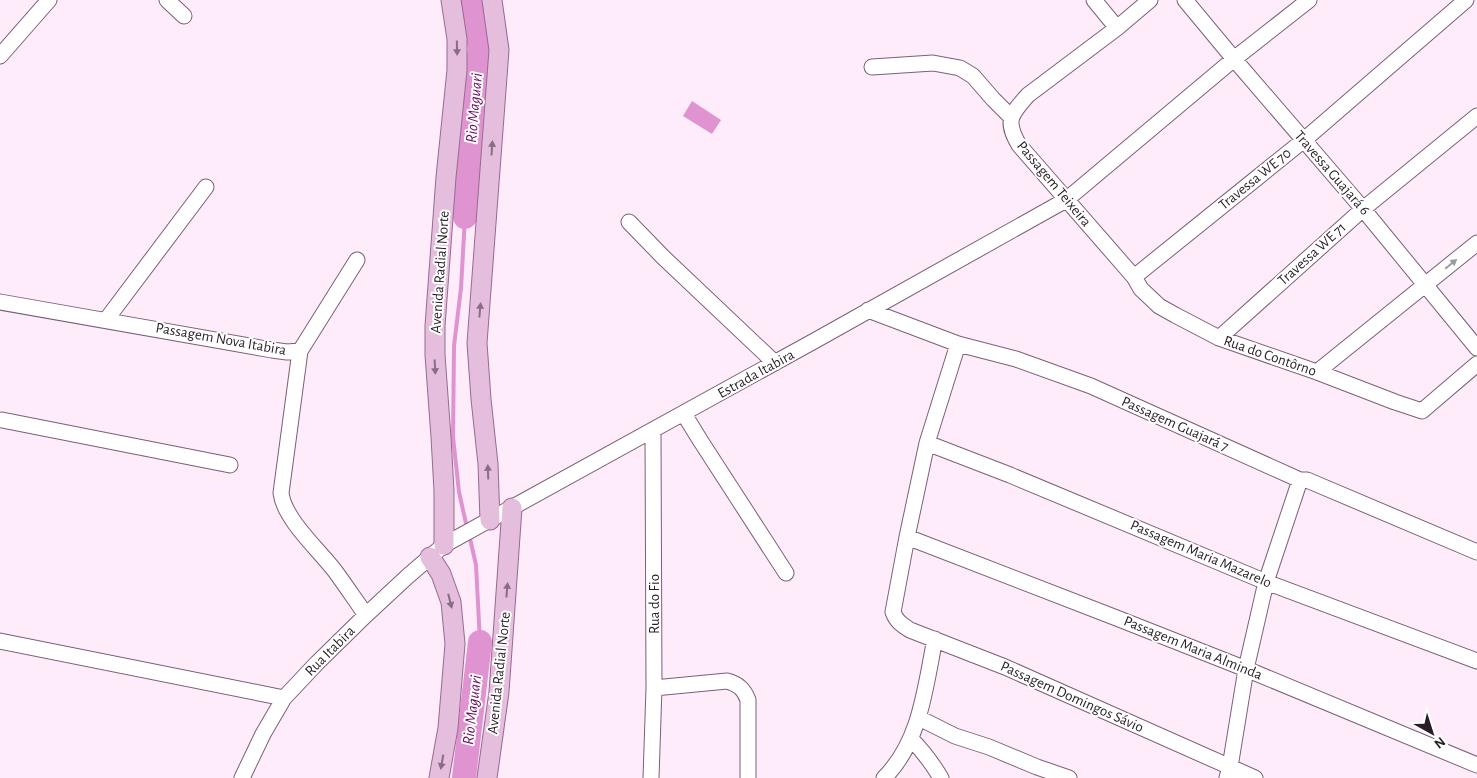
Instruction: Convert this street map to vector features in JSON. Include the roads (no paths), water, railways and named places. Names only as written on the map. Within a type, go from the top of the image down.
[{"type":"main road","name":"Avenida Radial Norte","points":[[437,551],[444,492],[434,355],[446,177],[456,97],[457,39],[451,0]]},
{"type":"main road","points":[[490,520],[488,464],[477,343],[499,50],[492,0]]},
{"type":"main road","name":"Avenida Radial Norte","points":[[487,778],[499,692],[512,508]]},
{"type":"main road","points":[[437,551],[441,574],[451,602],[455,644],[448,728],[439,778]]},
{"type":"street","points":[[0,56],[49,0]]},
{"type":"street","points":[[167,0],[184,16]]},
{"type":"street","points":[[1094,0],[1117,28]]},
{"type":"street","points":[[872,67],[933,63],[960,68],[974,76],[1011,117],[1028,95],[1117,28],[1150,0]]},
{"type":"street","name":"Travessa Guajará 6","points":[[1185,0],[1363,209],[1477,348]]},
{"type":"street","name":"Estrada Itabira","points":[[437,551],[1066,200],[1234,59],[1309,0]]},
{"type":"street","name":"Travessa WE 70","points":[[1134,277],[1304,140],[1466,0]]},
{"type":"street","name":"Travessa WE 71","points":[[1219,338],[1363,209],[1477,116]]},
{"type":"street","name":"Passagem Teixeira","points":[[1011,117],[1012,133],[1019,146],[1134,277]]},
{"type":"street","points":[[106,320],[206,187]]},
{"type":"street","points":[[630,222],[663,257],[775,363]]},
{"type":"street","points":[[1317,372],[1477,243]]},
{"type":"street","points":[[300,351],[357,260]]},
{"type":"street","name":"Rua do Contôrno","points":[[1134,277],[1141,289],[1159,306],[1219,338],[1422,411],[1477,364]]},
{"type":"street","name":"Passagem Nova Itabira","points":[[0,302],[272,350],[300,351],[281,493],[282,502],[292,520],[334,570],[366,615]]},
{"type":"street","name":"Passagem Guajará 7","points":[[868,310],[958,344],[1016,359],[1091,386],[1300,480],[1308,480],[1477,552]]},
{"type":"street","points":[[907,537],[927,443],[958,344]]},
{"type":"street","points":[[684,414],[786,574]]},
{"type":"street","points":[[2,420],[230,465]]},
{"type":"street","name":"Rua do Fio","points":[[651,778],[654,688],[653,431]]},
{"type":"street","name":"Passagem Maria Mazarelo","points":[[927,443],[1010,475],[1266,582],[1477,662]]},
{"type":"street","points":[[1229,773],[1246,669],[1266,582],[1300,480]]},
{"type":"street","name":"Passagem Domingos Sávio","points":[[907,537],[893,612],[895,618],[904,626],[1005,667],[1229,773],[1255,778]]},
{"type":"street","name":"Passagem Maria Alminda","points":[[907,537],[1114,616],[1477,765]]},
{"type":"street","name":"Rua Itabira","points":[[242,778],[263,734],[284,698],[366,615],[437,551]]},
{"type":"street","points":[[884,778],[892,770],[911,739],[918,718],[934,639]]},
{"type":"street","points":[[0,641],[284,698]]},
{"type":"street","points":[[654,688],[727,681],[741,687],[748,700],[748,778]]},
{"type":"street","points":[[918,718],[955,736],[990,747],[1069,778]]},
{"type":"street","points":[[911,739],[924,752],[941,778]]},
{"type":"waterway","name":"Rio Maguari","points":[[465,217],[472,111],[480,48],[471,0]]},
{"type":"waterway","points":[[465,217],[461,288],[454,346],[453,437],[459,492],[467,528]]},
{"type":"waterway","points":[[469,534],[476,565],[480,642]]},
{"type":"waterway","name":"Rio Maguari","points":[[464,778],[480,642]]}]
